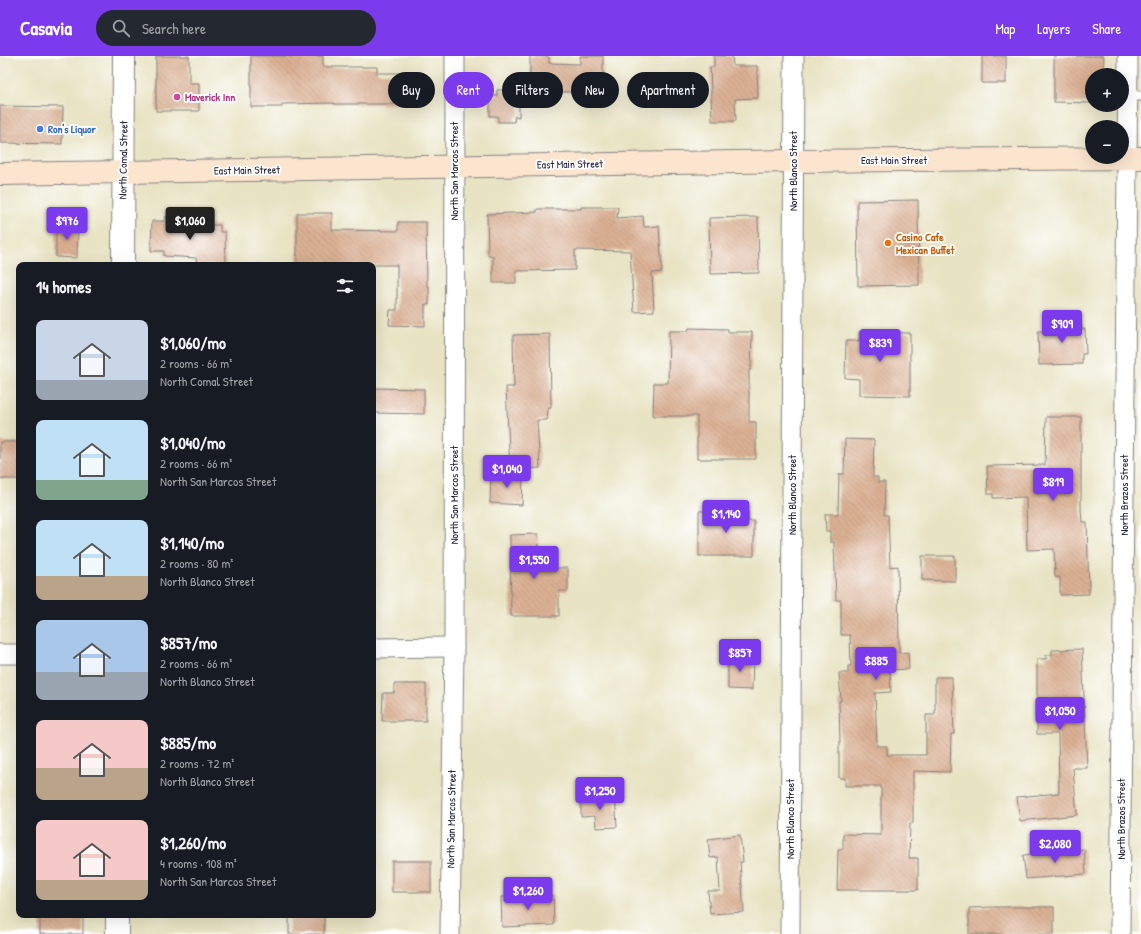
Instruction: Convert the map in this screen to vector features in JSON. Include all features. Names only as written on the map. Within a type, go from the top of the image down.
[{"type":"main road","name":"East Main Street","points":[[0,174],[794,161],[1134,158]]},
{"type":"street","name":"North Comal Street","points":[[123,262],[124,56]]},
{"type":"street","name":"North San Marcos Street","points":[[450,934],[454,647],[455,56]]},
{"type":"street","name":"North Blanco Street","points":[[790,934],[794,56]]},
{"type":"street","name":"North Brazos Street","points":[[1120,934],[1134,158],[1134,96],[1128,56]]},
{"type":"street","points":[[376,648],[454,647]]},
{"type":"street","points":[[0,654],[16,654]]},
{"type":"street","points":[[117,918],[117,934]]},
{"type":"building","name":"Maverick Inn","points":[[156,56],[189,56],[189,83],[199,83],[199,111],[156,111]]},
{"type":"building","points":[[251,56],[323,56],[323,67],[377,67],[377,73],[388,73],[388,104],[282,104],[282,107],[251,107]]},
{"type":"building","points":[[530,56],[549,57],[549,63],[580,64],[580,56],[603,56],[603,72],[571,72],[571,92],[563,92],[563,72],[530,72]]},
{"type":"building","points":[[714,56],[732,56],[733,66],[757,66],[758,98],[735,99],[736,121],[712,121],[710,67],[714,67]]},
{"type":"building","points":[[982,56],[1006,56],[1006,83],[982,83]]},
{"type":"building","points":[[1054,56],[1104,56],[1103,68],[1085,68],[1085,103],[1054,102]]},
{"type":"building","points":[[497,90],[502,90],[502,108],[519,108],[519,117],[515,116],[514,122],[498,122],[498,116],[490,116],[490,108],[494,108],[494,96],[497,96]]},
{"type":"building","points":[[0,106],[63,107],[62,144],[0,143]]},
{"type":"building","name":"Casino Cafe Mexican Buffet","points":[[918,200],[919,285],[858,286],[857,201]]},
{"type":"building","points":[[581,207],[618,207],[617,218],[643,216],[644,227],[659,226],[662,272],[652,273],[654,311],[634,312],[630,251],[575,250],[575,270],[516,271],[516,283],[493,283],[493,256],[488,256],[487,214],[537,212],[537,209],[581,209]]},
{"type":"building","points":[[297,213],[332,213],[332,230],[398,231],[398,222],[426,222],[427,286],[429,286],[429,305],[425,304],[425,326],[389,325],[390,310],[397,310],[397,265],[376,265],[376,262],[297,262]]},
{"type":"building","points":[[165,217],[183,218],[183,225],[220,225],[220,232],[225,232],[226,262],[197,262],[196,258],[164,256],[164,251],[151,251],[152,221],[165,221]]},
{"type":"building","points":[[758,217],[759,273],[710,274],[709,218]]},
{"type":"building","points":[[56,224],[78,224],[77,258],[56,257]]},
{"type":"building","points":[[1081,321],[1082,329],[1085,329],[1086,354],[1082,354],[1082,364],[1039,365],[1038,331],[1055,331],[1055,322]]},
{"type":"building","points":[[689,328],[728,329],[728,332],[752,332],[751,370],[749,370],[749,422],[756,422],[756,459],[697,459],[697,416],[653,416],[654,383],[668,383],[669,331],[688,331]]},
{"type":"building","points":[[859,332],[910,333],[910,396],[859,395],[859,379],[845,378],[846,341],[859,341]]},
{"type":"building","points":[[550,334],[551,408],[548,408],[547,420],[537,420],[540,468],[510,470],[506,387],[514,387],[513,335]]},
{"type":"building","points":[[376,388],[424,389],[424,414],[376,413]]},
{"type":"building","points":[[1046,417],[1081,417],[1081,510],[1082,522],[1087,522],[1089,594],[1060,595],[1060,577],[1055,577],[1054,549],[1027,550],[1026,497],[993,498],[993,494],[988,494],[987,466],[1045,465]]},
{"type":"building","points":[[845,439],[874,440],[873,477],[878,477],[878,482],[885,482],[884,515],[888,515],[890,567],[898,566],[899,653],[908,652],[909,669],[890,670],[891,692],[875,693],[877,746],[887,746],[887,755],[926,755],[926,715],[935,715],[935,677],[952,677],[954,734],[951,734],[950,772],[913,771],[913,823],[910,823],[909,858],[918,858],[918,890],[837,890],[838,849],[843,849],[843,834],[881,835],[881,786],[845,786],[845,778],[839,778],[839,701],[841,701],[839,673],[848,673],[848,666],[851,666],[850,635],[841,635],[841,600],[836,600],[834,542],[830,542],[830,531],[826,531],[825,514],[838,514],[839,474],[844,474]]},
{"type":"building","points":[[0,442],[16,442],[16,479],[0,479]]},
{"type":"building","points":[[491,474],[523,475],[522,505],[490,503]]},
{"type":"building","points":[[699,511],[748,511],[748,521],[754,521],[754,556],[699,556]]},
{"type":"building","points":[[538,534],[540,568],[568,568],[568,591],[559,591],[559,616],[511,616],[510,535]]},
{"type":"building","points":[[922,556],[955,556],[955,581],[922,580]]},
{"type":"building","points":[[1082,649],[1087,768],[1073,768],[1077,815],[1020,821],[1017,797],[1059,793],[1058,734],[1037,734],[1037,659],[1046,659],[1046,655],[1052,655],[1052,650]]},
{"type":"building","points":[[728,656],[753,657],[752,690],[728,689]]},
{"type":"building","points":[[394,684],[426,684],[426,721],[382,721],[383,693],[394,693]]},
{"type":"building","points":[[615,796],[617,827],[596,828],[595,816],[581,817],[581,798]]},
{"type":"building","points":[[740,835],[743,862],[740,862],[744,912],[710,914],[708,891],[720,891],[718,857],[710,858],[708,839]]},
{"type":"building","points":[[1084,849],[1086,874],[1026,879],[1023,855]]},
{"type":"building","points":[[392,861],[431,861],[431,892],[392,892]]},
{"type":"building","points":[[553,895],[554,925],[502,927],[501,897]]},
{"type":"building","points":[[1054,907],[1054,934],[969,934],[969,908]]},
{"type":"building","points":[[40,918],[83,918],[83,934],[40,934]]},
{"type":"building","points":[[289,918],[324,918],[324,934],[289,934]]},
{"type":"place","name":"Maverick Inn","points":[[177,97]]},
{"type":"place","name":"Ron's Liquor","points":[[40,129]]},
{"type":"place","name":"Casino Cafe Mexican Buffet","points":[[888,243]]}]
